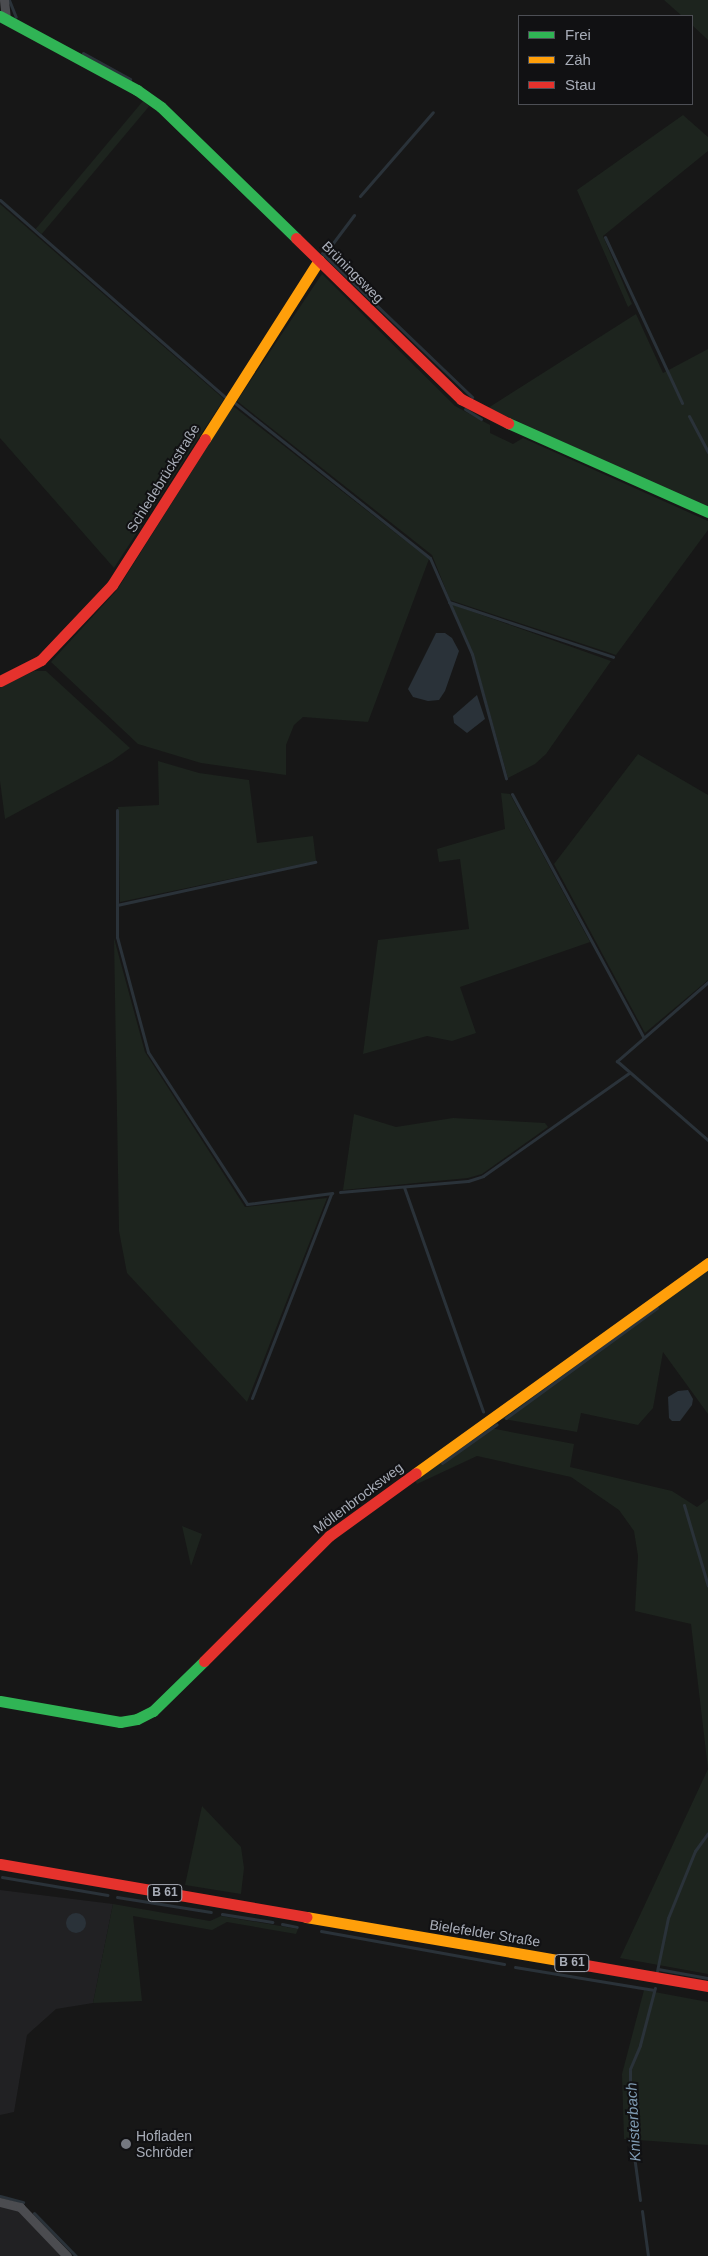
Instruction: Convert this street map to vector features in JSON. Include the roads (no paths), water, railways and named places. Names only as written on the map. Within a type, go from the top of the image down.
[{"type":"street","points":[[3,18],[4,0]]},
{"type":"street","name":"Brüningsweg","points":[[3,18],[137,90],[161,108],[450,389],[473,407],[708,512]]},
{"type":"street","name":"Schledebrückstraße","points":[[0,682],[41,660],[112,584],[319,260]]},
{"type":"street","name":"Möllenbrocksweg","points":[[0,1701],[120,1722],[137,1719],[153,1711],[328,1536],[708,1263]]},
{"type":"street","name":"Bielefelder Straße","points":[[0,1864],[708,1986]]},
{"type":"street","points":[[0,2202],[20,2208],[68,2256]]},
{"type":"waterway","points":[[9,0],[16,17]]},
{"type":"waterway","points":[[83,53],[130,79]]},
{"type":"waterway","points":[[360,196],[433,112]]},
{"type":"waterway","points":[[0,200],[225,397]]},
{"type":"waterway","points":[[324,255],[354,215]]},
{"type":"waterway","points":[[605,237],[682,403]]},
{"type":"waterway","points":[[322,253],[472,397]]},
{"type":"waterway","points":[[235,403],[430,558],[472,654],[506,778]]},
{"type":"waterway","points":[[465,409],[481,419]]},
{"type":"waterway","points":[[689,416],[708,452]]},
{"type":"waterway","points":[[449,602],[613,657]]},
{"type":"waterway","points":[[512,794],[644,1038]]},
{"type":"waterway","points":[[117,810],[117,937],[148,1052],[247,1204],[332,1193]]},
{"type":"waterway","points":[[117,905],[315,862]]},
{"type":"waterway","points":[[708,982],[617,1061],[708,1140]]},
{"type":"waterway","points":[[340,1192],[468,1181],[483,1176],[629,1073]]},
{"type":"waterway","points":[[404,1187],[483,1411]]},
{"type":"waterway","points":[[252,1398],[331,1194]]},
{"type":"waterway","points":[[506,1418],[657,1308]]},
{"type":"waterway","points":[[442,1463],[497,1424]]},
{"type":"waterway","points":[[684,1505],[708,1586]]},
{"type":"waterway","name":"Knisterbach","points":[[657,1971],[668,1918],[695,1851],[708,1833]]},
{"type":"waterway","points":[[2,1877],[107,1895]]},
{"type":"waterway","points":[[117,1897],[211,1912]]},
{"type":"waterway","points":[[222,1914],[272,1922]]},
{"type":"waterway","points":[[282,1924],[297,1927]]},
{"type":"waterway","points":[[321,1931],[504,1964]]},
{"type":"waterway","points":[[515,1967],[654,1990]]},
{"type":"waterway","points":[[658,1969],[708,1978]]},
{"type":"waterway","name":"Knisterbach","points":[[640,2200],[630,2126],[630,2069],[640,2045],[655,1988]]},
{"type":"waterway","points":[[0,2196],[23,2202]]},
{"type":"waterway","name":"Knisterbach","points":[[642,2211],[648,2256]]},
{"type":"waterway","points":[[34,2213],[76,2256]]},
{"type":"place","name":"Hofladen Schröder","points":[[126,2144]]}]
